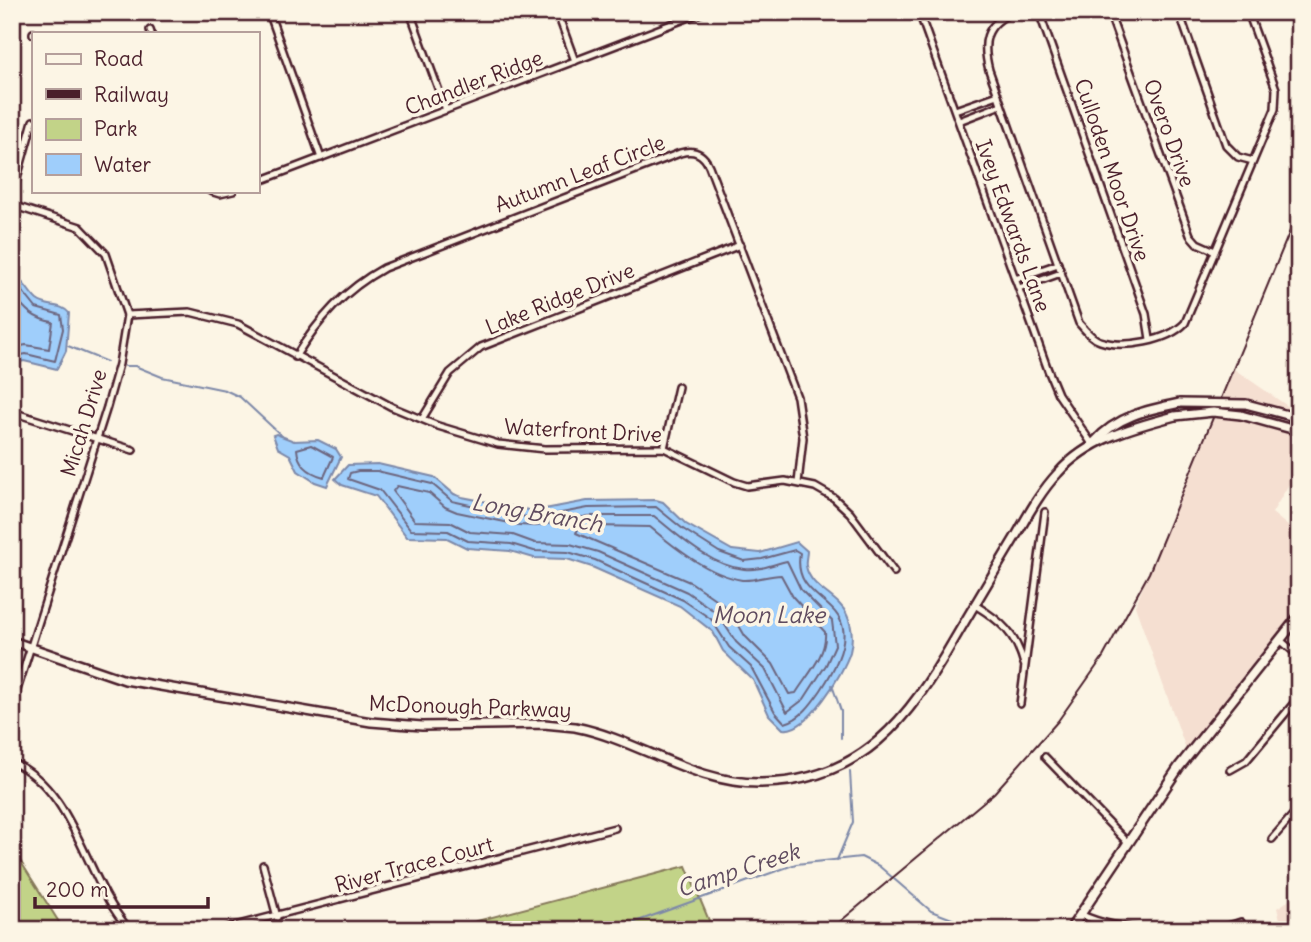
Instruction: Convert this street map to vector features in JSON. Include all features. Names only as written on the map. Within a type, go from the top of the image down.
[{"type":"main road","points":[[1070,930],[1179,766],[1299,616]]},
{"type":"street","points":[[269,12],[321,158]]},
{"type":"street","points":[[410,12],[446,110]]},
{"type":"street","points":[[557,12],[575,61]]},
{"type":"street","name":"Ivey Edwards Lane","points":[[919,12],[1058,394],[1092,444]]},
{"type":"street","points":[[1013,12],[991,26],[986,33],[984,49],[1001,105],[1079,323],[1092,337],[1117,345],[1174,334],[1185,323],[1253,161],[1277,97],[1249,12]]},
{"type":"street","name":"Culloden Moor Drive","points":[[1039,12],[1146,314],[1150,339]]},
{"type":"street","name":"Overo Drive","points":[[1109,12],[1190,234],[1197,243],[1216,251]]},
{"type":"street","points":[[1179,12],[1226,145],[1238,157],[1253,161]]},
{"type":"street","name":"Chandler Ridge","points":[[259,181],[698,13]]},
{"type":"street","points":[[979,29],[986,33]]},
{"type":"street","points":[[955,110],[998,95]]},
{"type":"street","points":[[959,121],[1001,105]]},
{"type":"street","points":[[12,196],[32,125]]},
{"type":"street","name":"Autumn Leaf Circle","points":[[295,356],[326,312],[356,285],[384,268],[684,152],[698,153],[707,161],[797,397],[803,438],[798,483]]},
{"type":"street","name":"Micah Drive","points":[[12,205],[72,223],[90,234],[107,254],[127,315],[119,364],[12,706]]},
{"type":"street","name":"Lake Ridge Drive","points":[[422,419],[450,373],[481,347],[740,246]]},
{"type":"street","points":[[1015,279],[1058,264]]},
{"type":"street","points":[[1019,289],[1061,273]]},
{"type":"street","name":"Waterfront Drive","points":[[127,315],[169,310],[215,317],[238,324],[364,394],[470,436],[519,447],[664,448],[747,486],[785,481],[815,487],[842,505],[894,572]]},
{"type":"street","points":[[664,448],[678,387]]},
{"type":"street","points":[[1092,444],[1109,426],[1124,418],[1180,403],[1246,404],[1299,418]]},
{"type":"street","points":[[12,412],[133,450]]},
{"type":"street","name":"McDonough Parkway","points":[[12,641],[136,682],[371,722],[422,726],[544,724],[575,727],[615,738],[704,775],[762,783],[827,771],[862,754],[888,734],[921,696],[1050,482],[1092,444],[1136,426],[1175,416],[1213,412],[1241,415],[1299,431]]},
{"type":"street","points":[[1020,704],[1045,512]]},
{"type":"street","points":[[975,605],[998,619],[1011,632],[1025,667]]},
{"type":"street","points":[[1280,640],[1299,656]]},
{"type":"street","points":[[1230,770],[1246,761],[1299,698]]},
{"type":"street","points":[[1045,758],[1127,842]]},
{"type":"street","points":[[12,762],[48,787],[108,900],[130,930]]},
{"type":"street","points":[[1272,839],[1299,808]]},
{"type":"street","name":"River Trace Court","points":[[219,930],[615,828]]},
{"type":"street","points":[[263,865],[277,917]]},
{"type":"street","points":[[1079,914],[1111,926],[1151,929],[1213,929],[1241,922]]},
{"type":"shaded area","points":[[1234,369],[1299,414],[1299,467],[1272,513],[1299,535],[1299,613],[1187,752],[1135,606]]},
{"type":"shaded area","points":[[1299,894],[1299,930],[1283,930],[1277,908]]},
{"type":"green space","points":[[12,848],[64,930],[12,930]]},
{"type":"green space","points":[[686,866],[713,930],[443,930]]},
{"type":"water","points":[[12,277],[23,284],[37,300],[69,313],[66,351],[57,369],[24,361],[12,364]]},
{"type":"water","points":[[273,435],[294,441],[318,440],[336,449],[341,457],[327,486],[298,471],[290,455],[278,448]]},
{"type":"water","name":"Moon Lake","points":[[378,464],[434,477],[454,494],[462,497],[534,511],[587,501],[656,500],[663,502],[686,524],[732,550],[760,553],[797,542],[807,551],[806,566],[813,581],[843,608],[847,615],[852,638],[850,652],[832,686],[813,712],[793,728],[783,729],[769,715],[753,680],[723,651],[713,632],[680,606],[592,567],[567,559],[534,558],[510,551],[467,548],[447,538],[407,537],[376,496],[342,485],[335,479],[348,465]]},
{"type":"waterway","name":"Long Branch","points":[[68,346],[107,362]]},
{"type":"waterway","name":"Long Branch","points":[[125,366],[135,366],[162,377],[225,390],[240,397],[282,436]]},
{"type":"waterway","name":"Long Branch","points":[[832,685],[841,711],[841,738]]},
{"type":"waterway","name":"Long Branch","points":[[837,860],[853,822],[850,772]]},
{"type":"waterway","name":"Camp Creek","points":[[613,930],[796,864],[861,857],[879,866],[931,911],[981,930]]},
{"type":"railway","points":[[830,930],[994,793],[1058,721],[1103,657],[1149,573],[1299,209]]}]
